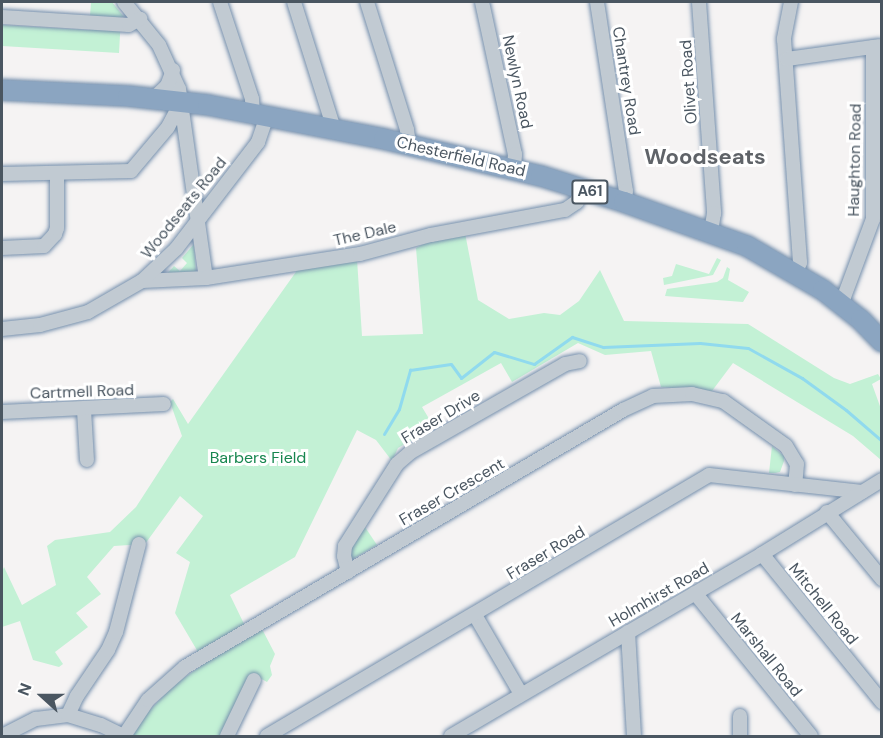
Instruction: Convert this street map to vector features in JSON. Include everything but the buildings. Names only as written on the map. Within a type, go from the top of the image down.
[{"type":"highway","name":"Chesterfield Road","points":[[2,90],[182,101],[409,145],[581,188],[747,246],[796,273],[841,305],[882,342]]},
{"type":"street","points":[[124,2],[140,19],[173,70],[182,101],[187,131],[206,278]]},
{"type":"street","points":[[220,2],[252,99],[260,115]]},
{"type":"street","points":[[294,2],[334,129]]},
{"type":"street","points":[[367,2],[407,130],[409,145]]},
{"type":"street","name":"Newlyn Road","points":[[482,2],[515,154],[514,170]]},
{"type":"street","name":"Chantrey Road","points":[[597,2],[626,191],[624,202]]},
{"type":"street","name":"Olivet Road","points":[[699,2],[714,213],[711,232]]},
{"type":"street","points":[[791,2],[784,39],[800,262],[796,273]]},
{"type":"street","points":[[2,17],[129,25],[140,19]]},
{"type":"street","points":[[787,59],[877,47]]},
{"type":"street","name":"Haughton Road","points":[[841,305],[873,219],[877,47]]},
{"type":"street","points":[[154,98],[167,86],[173,70]]},
{"type":"street","points":[[2,174],[131,171],[168,127],[182,101]]},
{"type":"street","name":"Woodseats Road","points":[[2,329],[40,325],[88,312],[142,281],[170,256],[258,142],[260,115]]},
{"type":"street","points":[[168,127],[177,125],[187,131]]},
{"type":"street","points":[[2,248],[44,246],[55,234],[57,228],[57,173]]},
{"type":"street","name":"The Dale","points":[[142,281],[206,278],[360,254],[431,235],[565,210],[577,202],[581,188]]},
{"type":"street","name":"Fraser Drive","points":[[348,572],[344,556],[345,546],[398,464],[411,452],[565,364],[580,361]]},
{"type":"street","name":"Fraser Crescent","points":[[124,736],[148,700],[185,667],[623,410],[653,396],[692,394],[723,401],[786,446],[797,464],[795,485]]},
{"type":"street","name":"Cartmell Road","points":[[2,412],[84,410],[165,404]]},
{"type":"street","points":[[84,410],[87,460]]},
{"type":"street","name":"Fraser Road","points":[[267,736],[709,475],[862,492]]},
{"type":"street","name":"Holmhirst Road","points":[[451,736],[762,554],[882,480]]},
{"type":"street","points":[[827,512],[882,579]]},
{"type":"street","points":[[68,716],[77,696],[108,650],[141,554]]},
{"type":"street","name":"Mitchell Road","points":[[762,554],[882,702]]},
{"type":"street","name":"Marshall Road","points":[[696,593],[811,736]]},
{"type":"street","points":[[475,615],[521,694]]},
{"type":"street","points":[[628,632],[634,736]]},
{"type":"street","points":[[226,736],[255,680]]},
{"type":"street","points":[[2,736],[36,719],[68,716],[101,725],[124,736]]},
{"type":"street","points":[[740,716],[740,736]]},
{"type":"green space","points":[[91,2],[112,2],[124,17],[121,17],[119,53],[2,46],[2,25],[89,30]]},
{"type":"green space","name":"Barbers Field","points":[[465,233],[478,300],[509,319],[544,313],[560,315],[579,301],[600,270],[624,321],[748,324],[834,378],[850,384],[878,374],[881,379],[872,384],[881,409],[881,460],[853,436],[733,363],[712,391],[661,387],[651,351],[605,355],[578,343],[512,382],[501,363],[422,407],[434,427],[398,448],[392,461],[376,440],[357,430],[295,557],[230,595],[245,626],[198,652],[175,613],[190,562],[176,553],[203,516],[180,496],[145,544],[114,546],[87,577],[101,594],[76,613],[88,627],[55,652],[63,664],[59,667],[33,660],[20,621],[2,627],[2,572],[4,567],[22,605],[56,585],[47,546],[55,540],[110,532],[136,507],[182,436],[170,402],[173,399],[188,424],[298,269],[357,259],[362,336],[423,334],[416,248],[435,238]]},
{"type":"green space","points":[[194,244],[196,273],[165,276],[174,266],[180,271],[187,263],[182,258]]},
{"type":"green space","points":[[717,258],[721,260],[713,275],[664,285],[663,278],[672,276],[676,264],[709,274]]},
{"type":"green space","points":[[727,267],[730,269],[728,280],[749,292],[743,302],[665,296],[667,289],[717,282],[723,278]]},
{"type":"green space","points":[[772,446],[784,456],[780,472],[769,473]]},
{"type":"green space","points":[[363,524],[377,545],[351,560],[349,545]]},
{"type":"green space","points":[[262,629],[275,654],[270,666],[272,675],[267,682],[254,675],[225,736],[131,736],[147,713],[174,685],[225,649]]},
{"type":"waterway","points":[[384,434],[399,409],[410,370],[451,364],[461,378],[494,352],[534,364],[572,337],[603,347],[700,343],[748,348],[802,378],[846,410],[882,441]]},
{"type":"district","name":"Woodseats","points":[[705,157]]}]
